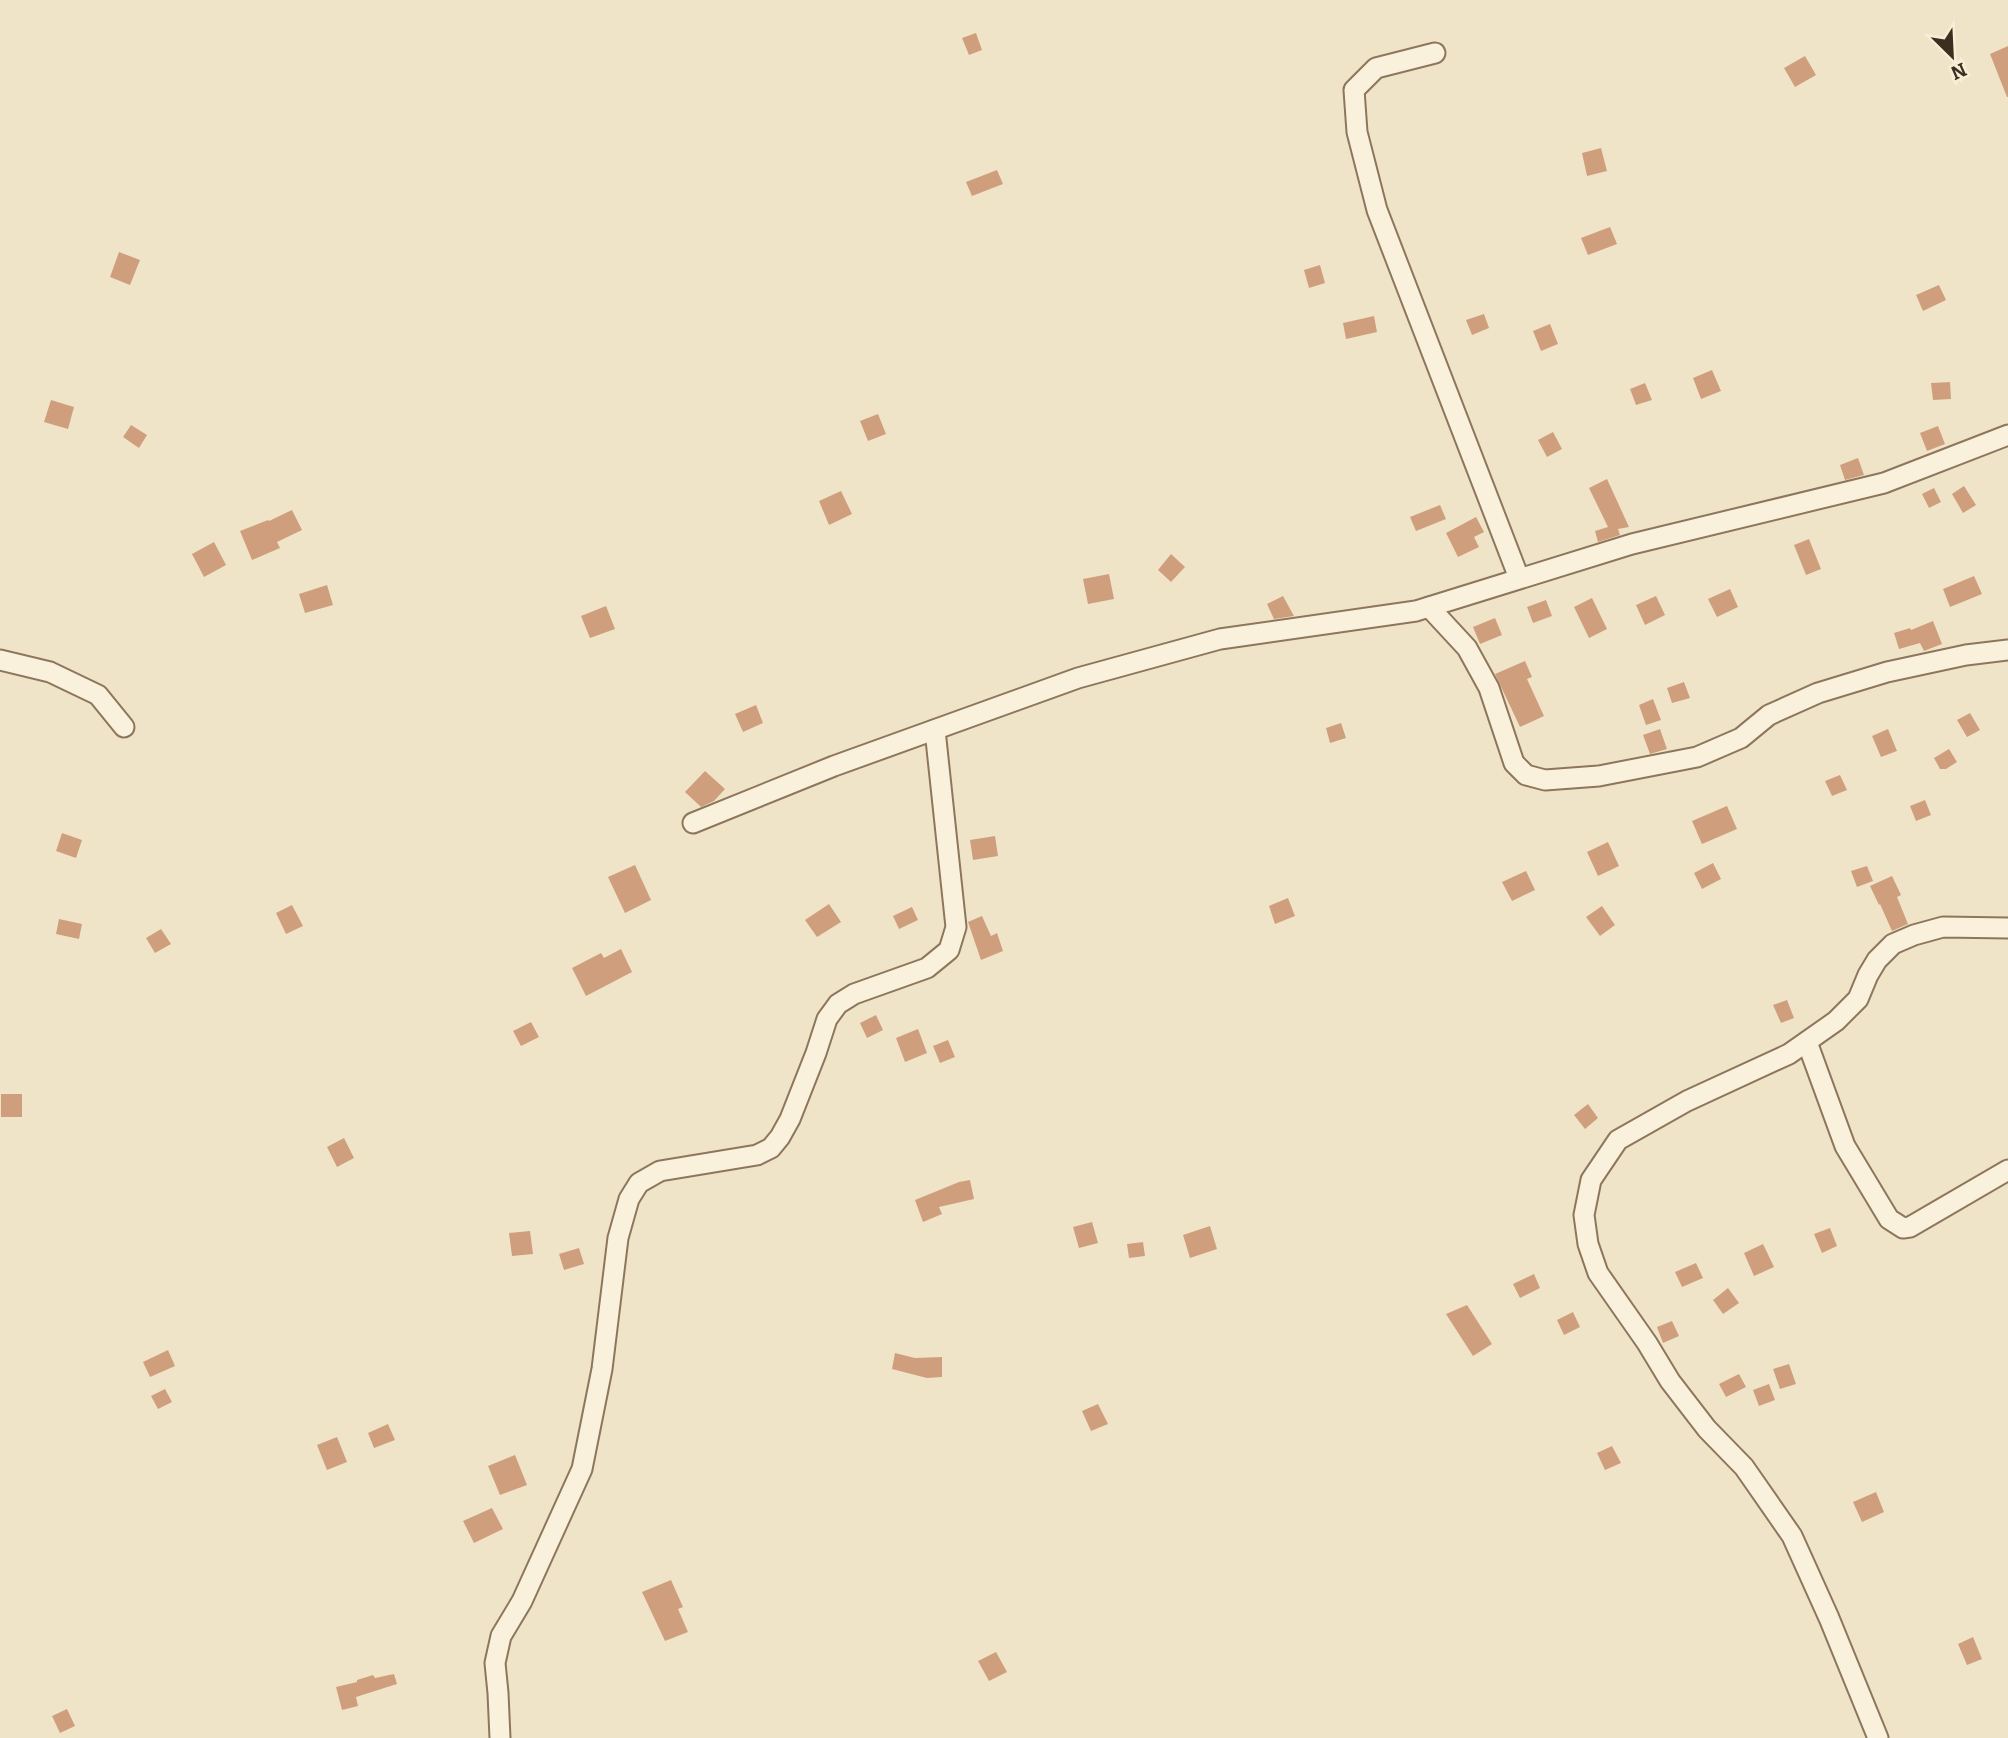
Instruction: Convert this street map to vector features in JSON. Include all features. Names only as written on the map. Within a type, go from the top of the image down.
[{"type":"street","points":[[1435,53],[1376,68],[1354,90],[1357,132],[1377,210],[1519,578]]},
{"type":"street","points":[[693,823],[834,766],[1078,678],[1220,639],[1416,611],[1632,544],[1884,483],[2008,435]]},
{"type":"street","points":[[1429,607],[1473,658],[1489,688],[1514,762],[1526,775],[1545,780],[1600,776],[1697,757],[1741,738],[1769,715],[1818,693],[1887,672],[1966,655],[2008,650]]},
{"type":"street","points":[[0,660],[50,672],[97,695],[124,727]]},
{"type":"street","points":[[500,1738],[495,1663],[501,1636],[522,1601],[582,1469],[601,1369],[618,1238],[629,1199],[639,1183],[660,1171],[757,1154],[771,1148],[790,1119],[827,1019],[838,1004],[855,993],[927,968],[949,950],[956,927],[935,730]]},
{"type":"street","points":[[1878,1738],[1792,1536],[1744,1467],[1707,1429],[1670,1381],[1598,1273],[1588,1244],[1584,1215],[1591,1181],[1618,1140],[1687,1101],[1789,1054],[1807,1042],[1836,1021],[1858,999],[1877,960],[1893,944],[1943,927],[2008,928]]},
{"type":"street","points":[[1807,1042],[1845,1146],[1871,1191],[1895,1224],[1903,1228],[1910,1227],[2008,1170]]},
{"type":"building","points":[[976,33],[982,50],[969,55],[962,38]]},
{"type":"building","points":[[2008,46],[2008,97],[2007,97],[1990,54]]},
{"type":"building","points":[[1805,56],[1816,75],[1795,87],[1784,68]]},
{"type":"building","points":[[1601,148],[1607,171],[1587,176],[1582,153]]},
{"type":"building","points":[[997,170],[1003,184],[972,196],[966,182]]},
{"type":"building","points":[[1610,227],[1617,244],[1588,255],[1581,238]]},
{"type":"building","points":[[119,252],[140,260],[130,285],[110,277]]},
{"type":"building","points":[[1320,265],[1325,283],[1309,288],[1304,270]]},
{"type":"building","points":[[1939,285],[1946,300],[1923,311],[1916,295]]},
{"type":"building","points":[[1484,314],[1489,328],[1472,335],[1466,320]]},
{"type":"building","points":[[1374,316],[1377,332],[1346,339],[1343,323]]},
{"type":"building","points":[[1550,324],[1558,344],[1541,351],[1533,331]]},
{"type":"building","points":[[1712,370],[1721,391],[1701,399],[1693,378]]},
{"type":"building","points":[[1950,382],[1951,399],[1933,400],[1931,383]]},
{"type":"building","points":[[1645,383],[1652,400],[1636,405],[1630,389]]},
{"type":"building","points":[[51,400],[74,407],[68,429],[44,422]]},
{"type":"building","points":[[878,414],[886,434],[868,441],[860,421]]},
{"type":"building","points":[[131,425],[147,435],[139,448],[123,437]]},
{"type":"building","points":[[1938,426],[1945,444],[1927,451],[1920,433]]},
{"type":"building","points":[[1553,432],[1562,449],[1547,457],[1538,440]]},
{"type":"building","points":[[1858,458],[1864,475],[1845,480],[1840,465]]},
{"type":"building","points":[[1607,479],[1629,527],[1618,529],[1620,535],[1598,542],[1595,531],[1608,527],[1589,488]]},
{"type":"building","points":[[1964,486],[1976,505],[1963,513],[1952,494]]},
{"type":"building","points":[[1934,488],[1941,502],[1929,508],[1922,494]]},
{"type":"building","points":[[841,491],[852,514],[829,525],[819,501]]},
{"type":"building","points":[[1440,505],[1446,519],[1416,531],[1410,517]]},
{"type":"building","points":[[292,510],[302,530],[277,542],[280,548],[252,560],[240,531]]},
{"type":"building","points":[[1476,517],[1484,532],[1474,537],[1479,547],[1458,557],[1446,533]]},
{"type":"building","points":[[1809,539],[1821,569],[1806,575],[1794,545]]},
{"type":"building","points":[[214,542],[226,565],[204,577],[192,554]]},
{"type":"building","points":[[1171,554],[1185,567],[1171,582],[1158,570]]},
{"type":"building","points":[[1109,574],[1114,599],[1088,604],[1083,579]]},
{"type":"building","points":[[1974,576],[1982,594],[1950,607],[1943,589]]},
{"type":"building","points":[[327,585],[333,605],[305,613],[299,594]]},
{"type":"building","points":[[1730,589],[1738,607],[1717,617],[1708,599]]},
{"type":"building","points":[[1283,596],[1294,616],[1274,619],[1267,604]]},
{"type":"building","points":[[1656,596],[1665,615],[1645,625],[1636,605]]},
{"type":"building","points":[[1592,598],[1607,629],[1589,638],[1574,607]]},
{"type":"building","points":[[1546,600],[1552,616],[1533,623],[1527,607]]},
{"type":"building","points":[[606,606],[615,629],[590,638],[581,616]]},
{"type":"building","points":[[1495,618],[1502,635],[1480,644],[1473,627]]},
{"type":"building","points":[[1933,621],[1942,644],[1924,651],[1920,643],[1899,649],[1894,633],[1910,628],[1911,630]]},
{"type":"building","points":[[1525,661],[1532,677],[1527,679],[1544,716],[1520,727],[1495,674]]},
{"type":"building","points":[[1684,682],[1690,698],[1672,703],[1667,688]]},
{"type":"building","points":[[1653,699],[1661,720],[1646,725],[1639,705]]},
{"type":"building","points":[[756,705],[763,723],[743,732],[735,714]]},
{"type":"building","points":[[1970,713],[1980,730],[1967,737],[1957,720]]},
{"type":"building","points":[[1341,723],[1346,738],[1330,743],[1326,728]]},
{"type":"building","points":[[1660,729],[1667,749],[1650,754],[1643,735]]},
{"type":"building","points":[[1888,729],[1897,751],[1881,757],[1872,736]]},
{"type":"building","points":[[1949,749],[1957,762],[1946,769],[1940,769],[1934,758]]},
{"type":"building","points":[[705,771],[725,789],[714,801],[701,807],[685,792]]},
{"type":"building","points":[[1840,775],[1847,790],[1832,796],[1825,781]]},
{"type":"building","points":[[1925,800],[1931,815],[1916,821],[1910,806]]},
{"type":"building","points":[[1727,806],[1737,829],[1702,844],[1692,821]]},
{"type":"building","points":[[62,833],[82,840],[76,858],[56,851]]},
{"type":"building","points":[[995,836],[998,856],[973,860],[970,840]]},
{"type":"building","points":[[1608,842],[1619,866],[1598,876],[1587,852]]},
{"type":"building","points":[[1713,863],[1721,879],[1702,889],[1694,873]]},
{"type":"building","points":[[635,865],[651,900],[625,913],[608,877]]},
{"type":"building","points":[[1867,866],[1873,881],[1857,887],[1851,871]]},
{"type":"building","points":[[1526,871],[1535,890],[1512,901],[1502,882]]},
{"type":"building","points":[[1892,876],[1901,895],[1897,897],[1908,924],[1892,931],[1870,886]]},
{"type":"building","points":[[1288,898],[1295,916],[1275,924],[1269,906]]},
{"type":"building","points":[[829,904],[841,922],[817,937],[805,920]]},
{"type":"building","points":[[292,905],[303,926],[286,934],[276,913]]},
{"type":"building","points":[[1602,906],[1615,925],[1600,936],[1586,917]]},
{"type":"building","points":[[912,907],[918,920],[899,929],[893,916]]},
{"type":"building","points":[[982,916],[991,936],[997,933],[1003,951],[981,960],[968,922]]},
{"type":"building","points":[[59,919],[82,924],[79,939],[56,934]]},
{"type":"building","points":[[161,929],[171,944],[155,953],[146,938]]},
{"type":"building","points":[[621,949],[632,972],[586,996],[572,968],[601,953],[604,958]]},
{"type":"building","points":[[1787,1000],[1794,1018],[1781,1023],[1773,1005]]},
{"type":"building","points":[[876,1015],[883,1030],[867,1038],[860,1023]]},
{"type":"building","points":[[531,1022],[539,1037],[521,1046],[513,1031]]},
{"type":"building","points":[[918,1029],[927,1053],[905,1062],[896,1038]]},
{"type":"building","points":[[948,1040],[955,1057],[940,1063],[933,1046]]},
{"type":"building","points":[[1,1094],[22,1094],[22,1117],[1,1117]]},
{"type":"building","points":[[1588,1104],[1598,1118],[1585,1129],[1574,1115]]},
{"type":"building","points":[[344,1138],[354,1158],[337,1167],[327,1147]]},
{"type":"building","points":[[970,1180],[974,1199],[939,1207],[942,1214],[923,1222],[915,1200]]},
{"type":"building","points":[[1092,1222],[1098,1243],[1079,1248],[1073,1227]]},
{"type":"building","points":[[1210,1226],[1217,1249],[1190,1258],[1183,1235]]},
{"type":"building","points":[[1830,1228],[1837,1246],[1822,1253],[1814,1234]]},
{"type":"building","points":[[530,1231],[533,1254],[512,1256],[509,1233]]},
{"type":"building","points":[[1143,1242],[1145,1256],[1129,1258],[1127,1244]]},
{"type":"building","points":[[1763,1244],[1774,1267],[1754,1276],[1744,1253]]},
{"type":"building","points":[[579,1248],[584,1264],[564,1270],[559,1254]]},
{"type":"building","points":[[1696,1263],[1703,1278],[1682,1287],[1675,1272]]},
{"type":"building","points":[[1534,1274],[1540,1288],[1520,1298],[1513,1284]]},
{"type":"building","points":[[1728,1288],[1739,1303],[1723,1314],[1713,1300]]},
{"type":"building","points":[[1467,1305],[1492,1344],[1473,1356],[1446,1314]]},
{"type":"building","points":[[1573,1312],[1580,1327],[1564,1335],[1557,1320]]},
{"type":"building","points":[[1672,1321],[1679,1336],[1663,1343],[1657,1327]]},
{"type":"building","points":[[168,1350],[175,1366],[150,1377],[143,1362]]},
{"type":"building","points":[[895,1353],[915,1358],[942,1357],[942,1377],[927,1378],[892,1369]]},
{"type":"building","points":[[1789,1364],[1796,1384],[1780,1389],[1773,1369]]},
{"type":"building","points":[[1739,1374],[1746,1387],[1726,1397],[1719,1384]]},
{"type":"building","points":[[1769,1384],[1775,1400],[1759,1406],[1753,1390]]},
{"type":"building","points":[[165,1389],[172,1402],[158,1409],[151,1396]]},
{"type":"building","points":[[1098,1404],[1108,1424],[1091,1431],[1082,1411]]},
{"type":"building","points":[[388,1424],[395,1440],[374,1448],[368,1433]]},
{"type":"building","points":[[337,1437],[347,1462],[327,1470],[317,1445]]},
{"type":"building","points":[[1612,1446],[1621,1463],[1605,1470],[1597,1453]]},
{"type":"building","points":[[515,1455],[527,1485],[500,1495],[488,1466]]},
{"type":"building","points":[[1876,1492],[1884,1512],[1862,1522],[1853,1502]]},
{"type":"building","points":[[492,1508],[503,1529],[474,1543],[463,1521]]},
{"type":"building","points":[[671,1580],[683,1607],[678,1609],[688,1632],[665,1641],[642,1592]]},
{"type":"building","points":[[1973,1637],[1982,1659],[1967,1665],[1958,1644]]},
{"type":"building","points":[[996,1652],[1007,1672],[989,1681],[978,1661]]},
{"type":"building","points":[[394,1674],[397,1684],[356,1697],[358,1706],[342,1710],[336,1687],[373,1675],[375,1678]]},
{"type":"building","points":[[67,1709],[75,1726],[60,1733],[52,1716]]}]
